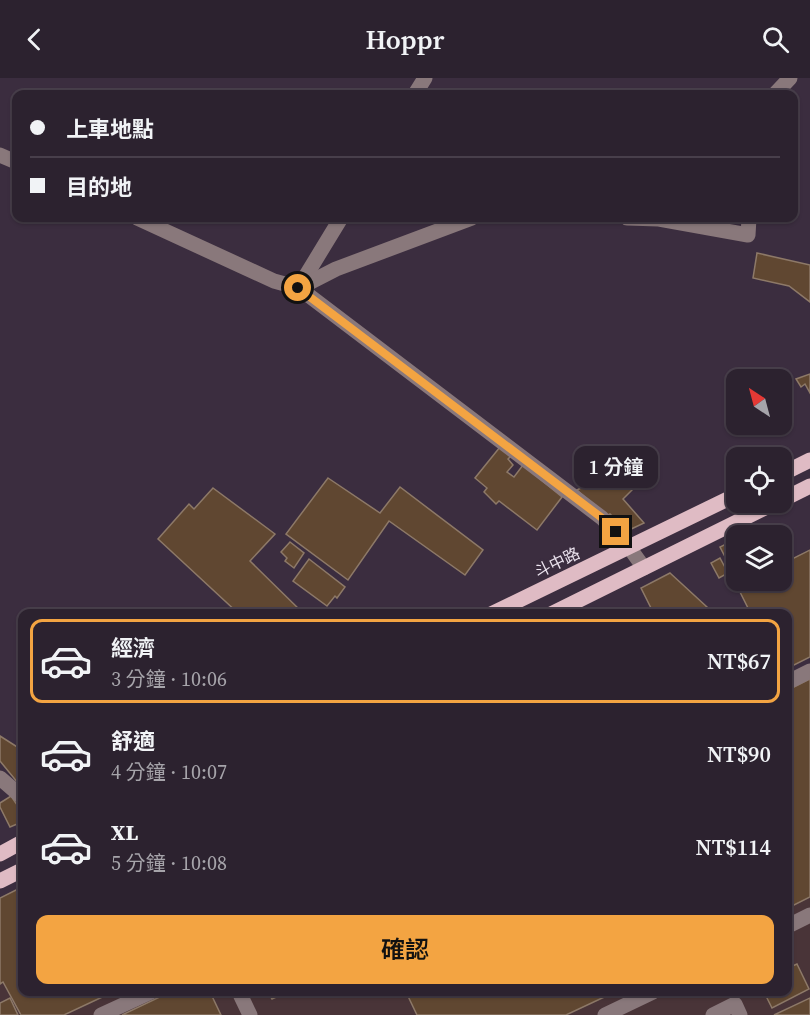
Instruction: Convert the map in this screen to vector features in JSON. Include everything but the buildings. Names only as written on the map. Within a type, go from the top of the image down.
[{"type":"main road","points":[[792,469],[810,460]]},
{"type":"main road","points":[[792,495],[810,486]]},
{"type":"main road","name":"斗中路","points":[[500,609],[726,500]]},
{"type":"main road","points":[[561,609],[755,513]]},
{"type":"main road","points":[[0,854],[18,844]]},
{"type":"main road","points":[[0,881],[18,872]]},
{"type":"street","points":[[779,90],[790,78]]},
{"type":"street","points":[[146,222],[274,281],[298,288],[602,518],[629,547],[644,568]]},
{"type":"street","points":[[298,288],[339,222]]},
{"type":"street","points":[[298,288],[336,269],[461,222]]},
{"type":"street","points":[[676,222],[748,235],[749,222]]},
{"type":"street","points":[[792,680],[810,671]]},
{"type":"street","points":[[0,778],[18,794]]},
{"type":"street","points":[[792,924],[810,915]]},
{"type":"street","points":[[101,1015],[142,996]]},
{"type":"street","points":[[240,996],[250,1015]]},
{"type":"street","points":[[605,1015],[645,996]]},
{"type":"street","points":[[713,1015],[735,1004],[740,1015]]},
{"type":"shaded area","points":[[810,685],[810,1015],[0,1015],[0,954],[13,980],[18,978],[18,996],[792,996],[792,694]]},
{"type":"route","points":[[298,288],[602,518],[616,532]]}]
